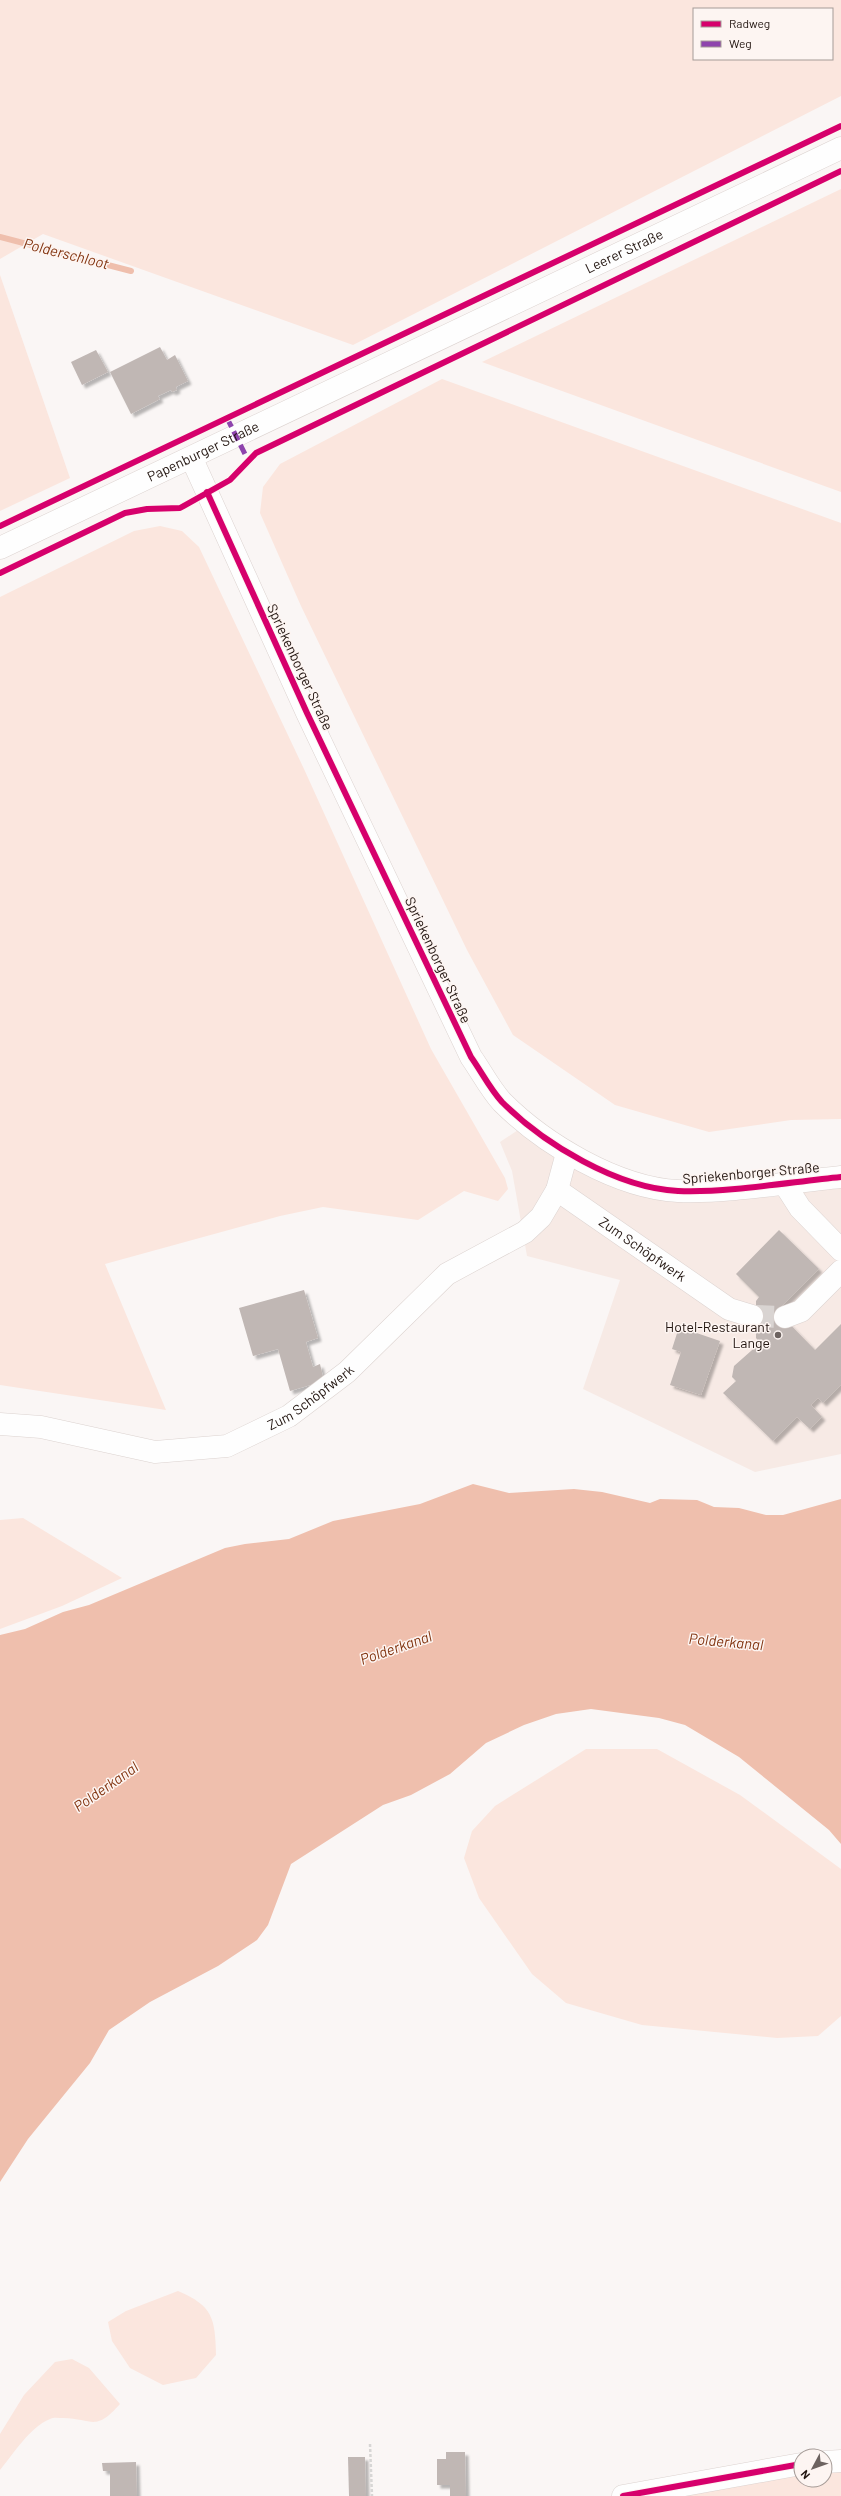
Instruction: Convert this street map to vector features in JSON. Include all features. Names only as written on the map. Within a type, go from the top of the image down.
[{"type":"street","name":"Leerer Straße","points":[[407,354],[841,148]]},
{"type":"street","name":"Papenburger Straße","points":[[0,548],[192,459],[407,354]]},
{"type":"street","name":"Spriekenborger Straße","points":[[192,459],[307,713],[471,1057],[502,1101],[567,1153],[612,1174],[655,1188],[699,1191],[841,1177]]},
{"type":"street","name":"Zum Schöpfwerk","points":[[0,1424],[41,1427],[155,1452],[227,1446],[289,1416],[342,1376],[447,1274],[525,1232],[541,1216],[557,1190],[567,1153]]},
{"type":"street","points":[[784,1183],[800,1208],[841,1250]]},
{"type":"street","name":"Zum Schöpfwerk","points":[[557,1190],[729,1309],[752,1316]]},
{"type":"street","points":[[785,1317],[801,1311],[841,1271]]},
{"type":"street","points":[[623,2496],[793,2465]]},
{"type":"path","points":[[370,2444],[372,2496]]},
{"type":"shaded area","points":[[0,0],[841,0],[841,96],[353,345],[43,234],[0,259]]},
{"type":"shaded area","points":[[841,189],[841,492],[482,362]]},
{"type":"shaded area","points":[[0,275],[70,478],[0,511]]},
{"type":"shaded area","points":[[442,379],[841,523],[841,1119],[791,1120],[709,1132],[615,1105],[513,1035],[467,950],[301,606],[260,513],[263,487],[280,464]]},
{"type":"shaded area","points":[[160,526],[182,531],[199,547],[304,769],[431,1049],[505,1178],[508,1189],[498,1201],[464,1191],[418,1220],[323,1207],[280,1216],[105,1264],[166,1410],[0,1385],[0,597],[134,531]]},
{"type":"shaded area","points":[[521,1128],[670,1198],[771,1197],[841,1187],[841,1454],[755,1472],[583,1389],[620,1280],[527,1256],[512,1171],[500,1142]]},
{"type":"shaded area","points":[[23,1518],[122,1578],[62,1606],[0,1629],[0,1520]]},
{"type":"shaded area","points":[[586,1749],[657,1749],[740,1795],[841,1869],[841,2016],[818,2036],[777,2038],[642,2025],[566,2003],[532,1974],[479,1898],[464,1858],[472,1831],[495,1806]]},
{"type":"shaded area","points":[[178,2291],[199,2302],[210,2315],[215,2332],[216,2355],[196,2378],[163,2385],[130,2368],[112,2341],[108,2322],[126,2311]]},
{"type":"shaded area","points":[[72,2359],[89,2368],[120,2404],[112,2413],[99,2421],[94,2422],[51,2418],[29,2434],[0,2470],[0,2434],[24,2395],[55,2362]]},
{"type":"shaded area","points":[[833,2466],[841,2466],[841,2496],[651,2496],[793,2470],[793,2488],[833,2488]]},
{"type":"water","name":"Polderkanal","points":[[473,1484],[509,1493],[574,1489],[602,1492],[650,1503],[660,1499],[697,1500],[714,1507],[739,1508],[766,1515],[783,1515],[841,1499],[841,1844],[829,1830],[739,1757],[685,1725],[659,1718],[591,1709],[556,1714],[524,1725],[486,1743],[450,1774],[411,1795],[383,1805],[291,1864],[268,1925],[257,1940],[218,1966],[150,2002],[109,2030],[90,2063],[28,2139],[0,2182],[0,1635],[25,1629],[63,1612],[89,1605],[225,1548],[289,1539],[333,1521],[420,1504]]},
{"type":"building","points":[[160,347],[167,360],[175,355],[188,381],[176,387],[177,390],[172,392],[171,390],[158,396],[160,399],[131,414],[110,372]]},
{"type":"building","points":[[96,350],[108,372],[82,385],[71,362]]},
{"type":"building","name":"Hotel-Restaurant Lange","points":[[779,1230],[819,1269],[777,1311],[815,1350],[841,1324],[841,1385],[823,1403],[818,1398],[811,1405],[822,1417],[810,1429],[797,1417],[773,1441],[723,1393],[736,1381],[732,1377],[734,1366],[760,1343],[756,1338],[756,1301],[759,1297],[736,1274]]},
{"type":"building","points":[[304,1290],[318,1338],[306,1342],[313,1367],[320,1364],[324,1381],[290,1391],[278,1349],[253,1356],[239,1308]]},
{"type":"building","points":[[679,1327],[720,1341],[701,1395],[670,1385],[681,1352],[672,1349]]},
{"type":"building","points":[[446,2452],[465,2452],[466,2496],[450,2496],[450,2485],[437,2485],[437,2459],[446,2459]]},
{"type":"building","points":[[348,2457],[365,2457],[366,2496],[349,2496]]},
{"type":"building","points":[[136,2462],[137,2496],[110,2496],[110,2471],[103,2471],[102,2463]]},
{"type":"waterway","name":"Polderschloot","points":[[0,237],[131,271]]},
{"type":"tunnel","points":[[752,1316],[785,1317]]},
{"type":"marked path","points":[[227,418],[248,460]]},
{"type":"cycle path","points":[[0,526],[841,126]]},
{"type":"cycle path","points":[[0,573],[125,513],[147,509],[180,508],[230,480],[256,453],[841,171]]},
{"type":"cycle path","points":[[207,492],[307,713],[471,1057],[502,1102],[519,1118],[539,1133],[560,1148],[583,1161],[607,1173],[631,1182],[655,1188],[678,1191],[717,1190],[759,1187],[841,1177]]},
{"type":"cycle path","points":[[623,2496],[793,2465]]},
{"type":"place","name":"Hotel-Restaurant Lange","points":[[778,1335]]}]
